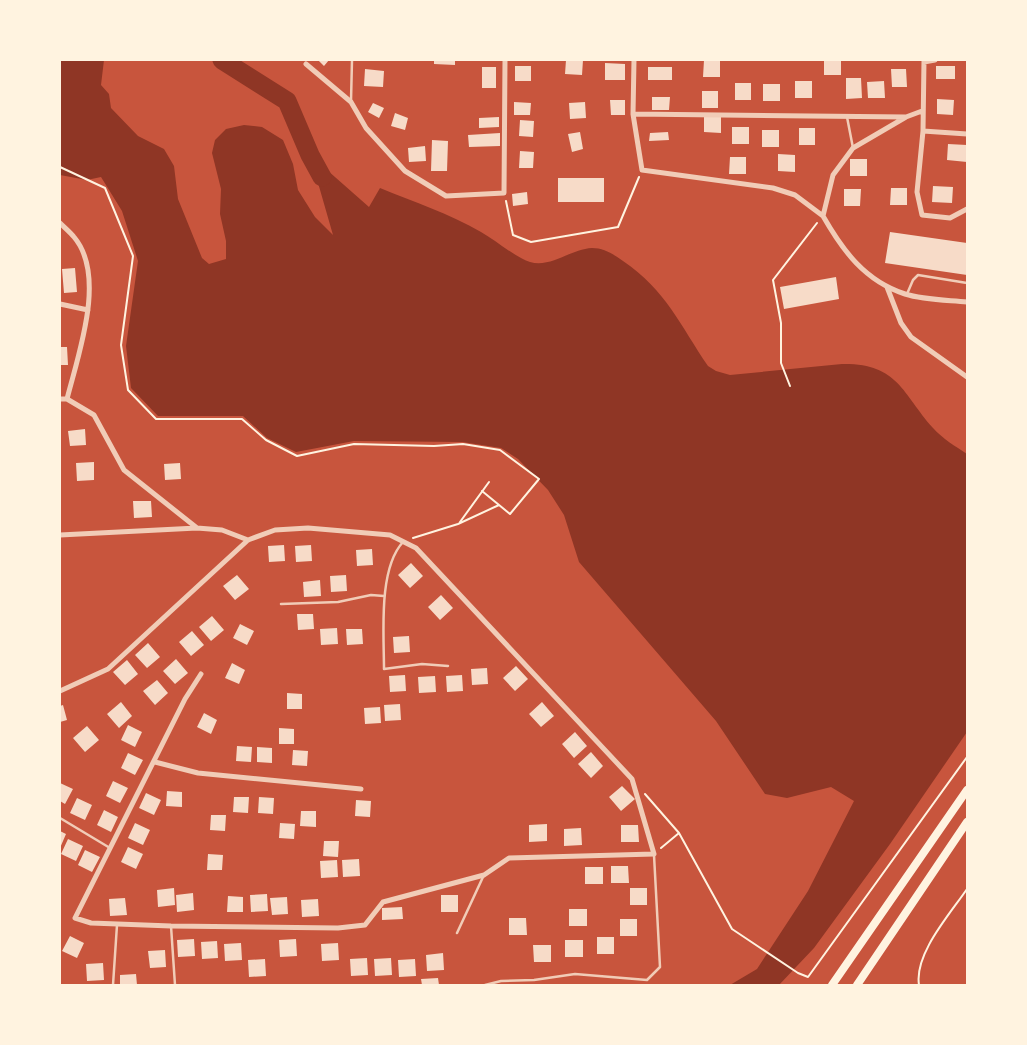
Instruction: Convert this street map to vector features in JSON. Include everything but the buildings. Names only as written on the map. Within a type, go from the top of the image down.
[{"type":"main road","points":[[832,985],[967,790]]},
{"type":"main road","points":[[857,985],[967,822]]},
{"type":"street","points":[[306,64],[350,102],[366,128],[404,171],[446,196],[504,192],[505,60]]},
{"type":"street","points":[[634,60],[633,114],[642,170],[774,188],[795,195],[823,216],[840,246],[858,267],[887,287],[906,294],[967,302]]},
{"type":"street","points":[[935,60],[924,61],[923,131],[917,192],[922,215],[950,218],[967,209]]},
{"type":"street","points":[[823,216],[834,175],[853,148],[906,116],[922,111]]},
{"type":"street","points":[[633,114],[906,116]]},
{"type":"street","points":[[923,131],[967,134]]},
{"type":"street","points":[[60,223],[75,238],[86,260],[90,288],[88,310],[68,399]]},
{"type":"street","points":[[887,287],[901,324],[911,337],[967,378]]},
{"type":"street","points":[[60,304],[88,310]]},
{"type":"street","points":[[60,399],[68,399],[94,415],[124,470],[197,528]]},
{"type":"street","points":[[60,535],[197,528],[222,530],[248,540]]},
{"type":"street","points":[[60,692],[108,668],[248,540],[275,530],[308,528],[390,535],[416,548],[632,779],[654,854],[509,858],[484,875],[383,902],[364,925],[338,928],[118,924],[92,923],[75,918],[185,699],[201,674]]},
{"type":"street","points":[[155,762],[198,773],[361,789]]},
{"type":"lane","points":[[350,102],[352,60]]},
{"type":"lane","points":[[846,116],[853,148]]},
{"type":"lane","points":[[906,294],[913,280],[918,275],[967,283]]},
{"type":"lane","points":[[404,541],[394,551],[384,596],[384,669],[422,664],[448,666]]},
{"type":"lane","points":[[282,604],[338,602],[371,595],[384,596]]},
{"type":"lane","points":[[60,818],[111,848]]},
{"type":"lane","points":[[485,985],[501,981],[534,980],[575,974],[647,980],[660,967],[654,854]]},
{"type":"lane","points":[[457,933],[484,875]]},
{"type":"lane","points":[[113,985],[118,924]]},
{"type":"lane","points":[[171,926],[175,985]]},
{"type":"path","points":[[60,167],[105,188],[133,256],[121,345],[128,390],[156,420],[242,419],[266,440],[297,456],[354,444],[434,446],[463,444],[500,450],[539,479],[510,514],[482,491]]},
{"type":"path","points":[[504,192],[513,235],[531,242],[618,227],[642,170]]},
{"type":"path","points":[[790,386],[781,363],[781,323],[774,280],[823,216]]},
{"type":"path","points":[[458,524],[489,482]]},
{"type":"path","points":[[404,541],[458,524],[499,505]]},
{"type":"path","points":[[644,792],[679,833],[732,929],[798,973],[808,977],[967,757]]},
{"type":"path","points":[[654,854],[679,833]]},
{"type":"path","points":[[919,985],[917,975],[922,956],[967,889]]},
{"type":"shaded area","points":[[60,60],[104,60],[101,85],[109,94],[111,108],[138,136],[164,149],[174,166],[178,199],[202,258],[209,264],[226,259],[226,241],[220,214],[221,189],[212,153],[215,140],[226,129],[244,125],[262,127],[283,140],[293,164],[298,190],[315,217],[333,235],[310,155],[369,207],[380,188],[469,226],[530,262],[546,262],[576,251],[592,248],[604,250],[612,254],[638,272],[661,296],[708,366],[716,371],[730,375],[842,364],[861,365],[875,369],[897,382],[937,432],[967,454],[967,732],[890,844],[814,948],[779,985],[730,985],[757,969],[808,891],[854,801],[831,787],[787,798],[765,794],[716,721],[579,562],[564,515],[548,490],[518,459],[501,448],[462,442],[354,441],[296,452],[267,438],[243,416],[158,416],[131,388],[126,346],[138,261],[122,211],[101,177],[87,180],[60,175]]},
{"type":"waterway","points":[[222,60],[287,101],[310,155],[322,177]]}]
